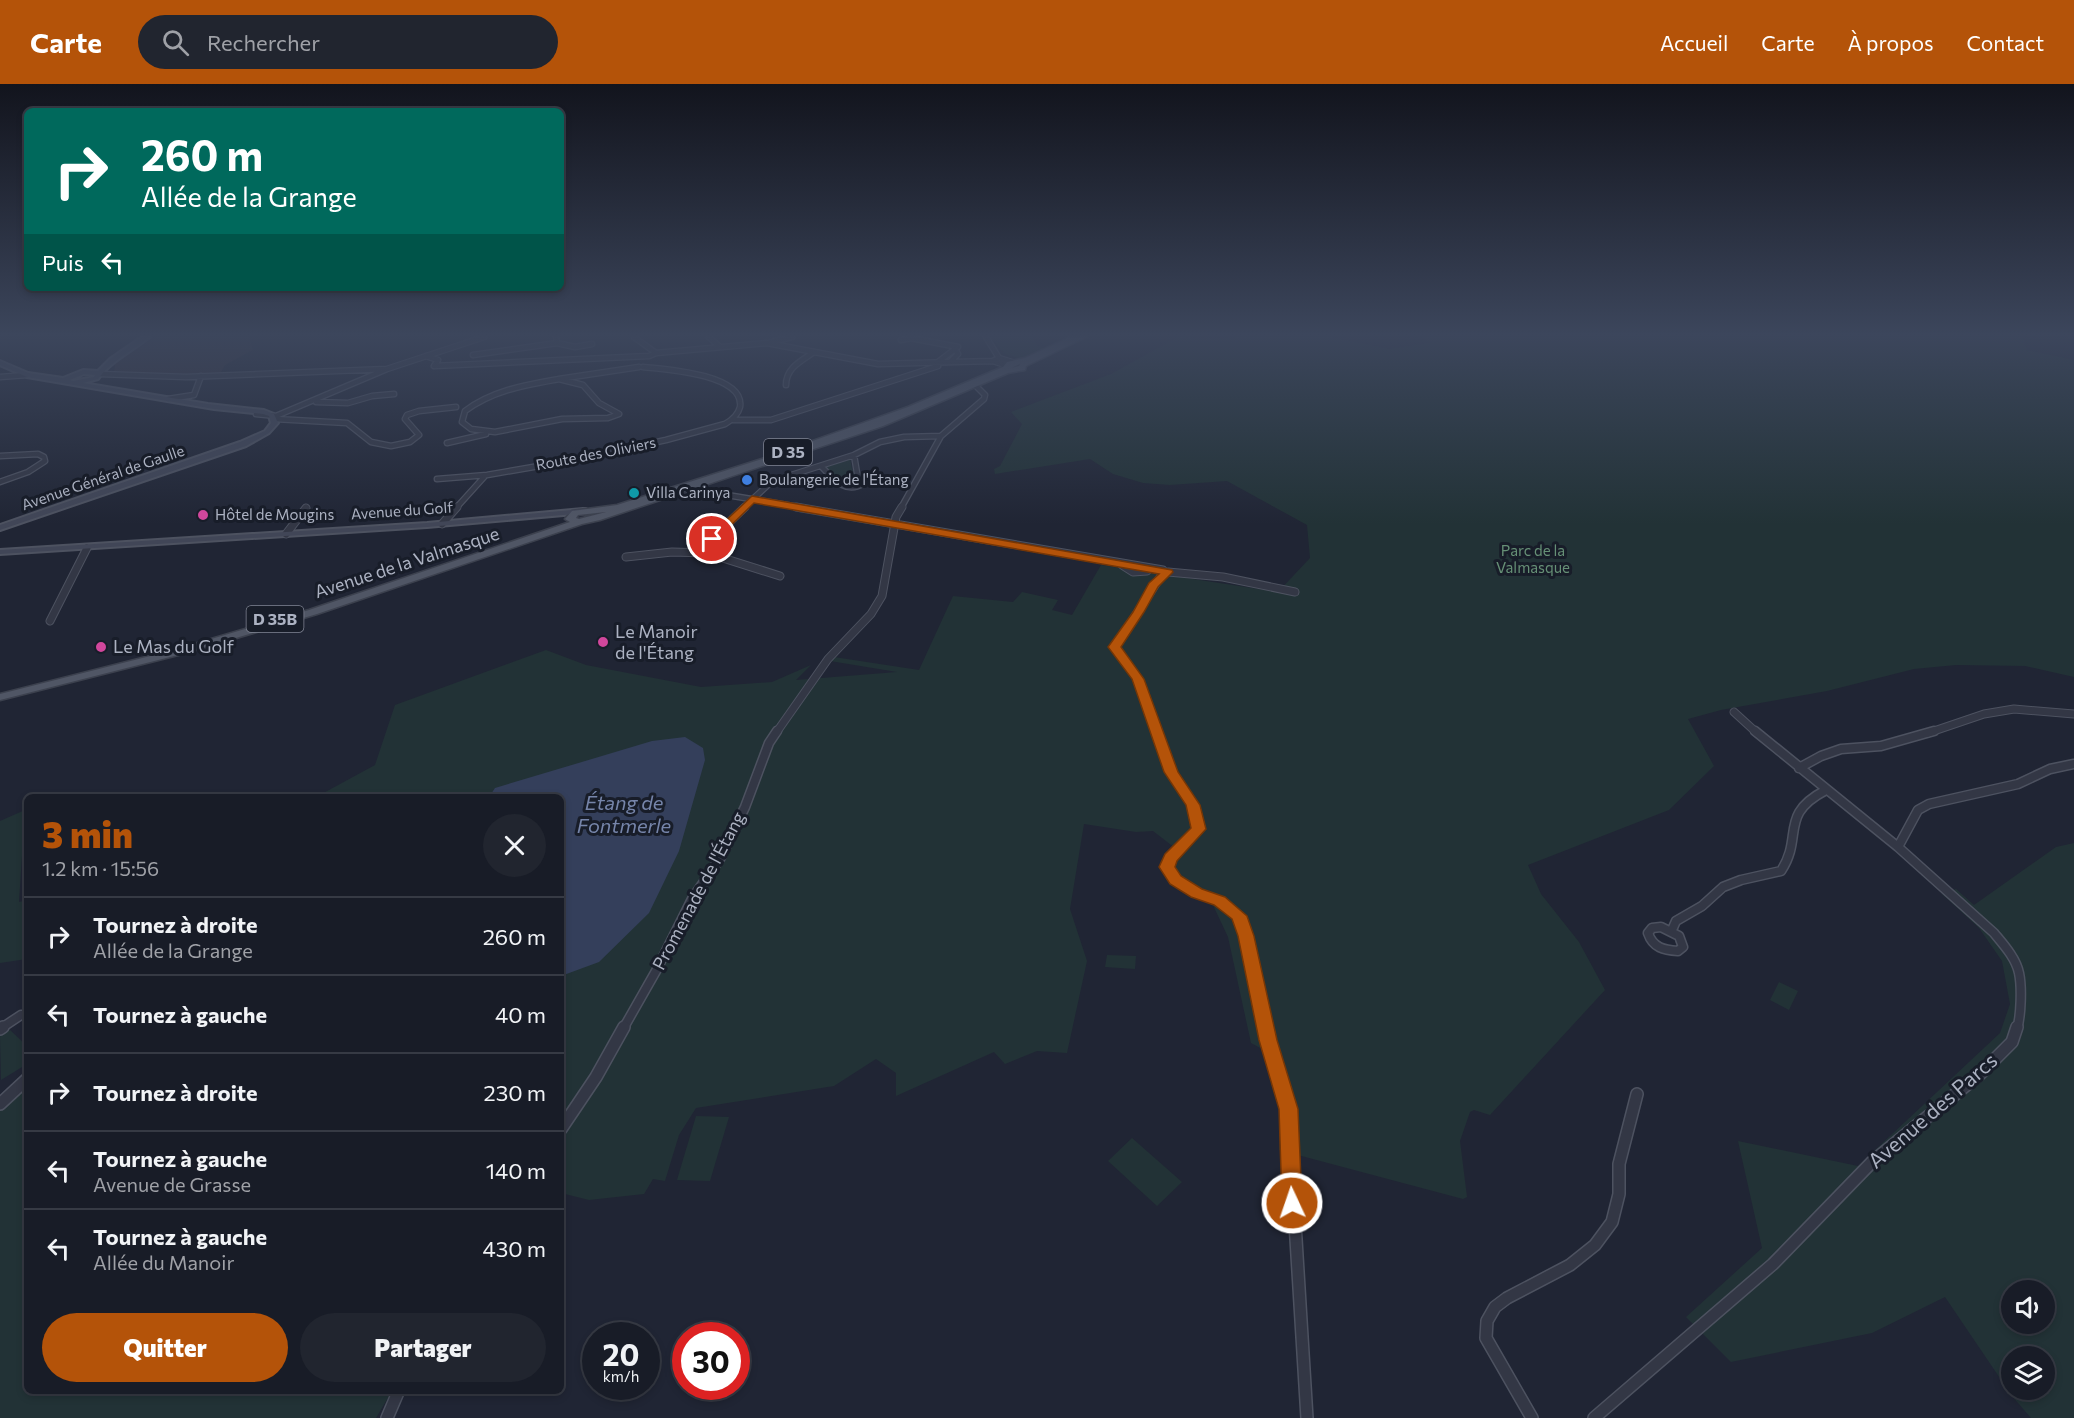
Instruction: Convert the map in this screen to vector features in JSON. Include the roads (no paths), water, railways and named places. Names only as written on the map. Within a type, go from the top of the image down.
[{"type":"main road","points":[[167,399],[256,414],[272,420]]},
{"type":"main road","name":"Avenue du Golf","points":[[0,552],[442,524],[555,514],[588,514],[618,508],[686,486],[907,411],[935,399]]},
{"type":"main road","name":"Avenue du Golf","points":[[588,514],[673,493],[880,424],[941,399]]},
{"type":"main road","points":[[208,406],[250,409],[272,420]]},
{"type":"main road","name":"Avenue Général de Gaulle","points":[[0,528],[256,438],[267,432],[272,420]]},
{"type":"main road","points":[[686,486],[702,483]]},
{"type":"main road","name":"Avenue du Golf","points":[[555,514],[573,520]]},
{"type":"main road","name":"Avenue de la Valmasque","points":[[0,697],[178,652],[352,597],[588,514]]},
{"type":"main road","name":"Avenue de la Valmasque","points":[[0,691],[175,648],[352,597]]},
{"type":"street","points":[[272,420],[315,399]]},
{"type":"street","points":[[333,408],[359,399]]},
{"type":"street","points":[[483,399],[465,411],[462,422],[466,427],[491,433]]},
{"type":"street","points":[[447,443],[562,419],[619,415],[595,399]]},
{"type":"street","points":[[733,420],[740,405],[739,399]]},
{"type":"street","name":"Route des Oliviers","points":[[437,479],[486,476],[647,445],[733,420],[771,420],[834,399]]},
{"type":"street","name":"Promenade de l'Étang","points":[[564,1125],[596,1077],[656,971],[692,899],[722,857],[745,807],[769,744],[828,659],[871,614],[882,597],[894,524],[941,436],[984,399]]},
{"type":"street","points":[[306,403],[324,401],[343,403]]},
{"type":"street","points":[[272,420],[292,419],[346,423],[355,434],[370,443],[387,447],[409,442],[419,435],[408,424],[405,419],[407,415],[420,411],[456,407]]},
{"type":"street","points":[[698,552],[752,500],[779,479],[854,455],[888,440],[941,436]]},
{"type":"street","points":[[0,456],[38,454],[44,457],[45,461],[28,472],[0,482]]},
{"type":"street","points":[[821,466],[839,485],[848,488],[859,487],[863,484],[857,472],[854,455]]},
{"type":"street","points":[[442,524],[486,476]]},
{"type":"street","points":[[702,483],[709,492]]},
{"type":"street","points":[[673,493],[709,492],[1120,563],[1133,572],[1146,569],[1162,573],[1223,577],[1295,592]]},
{"type":"street","points":[[286,534],[306,508]]},
{"type":"street","points":[[50,621],[87,548]]},
{"type":"street","points":[[626,557],[698,552],[719,555],[765,574],[780,576]]},
{"type":"street","points":[[1162,573],[1114,647],[1138,679],[1171,772],[1193,805],[1198,829],[1183,848],[1170,858],[1167,867],[1176,880],[1196,893],[1220,901],[1239,916],[1246,936],[1268,1040],[1288,1109],[1307,1418]]},
{"type":"street","points":[[1799,768],[1821,756],[1841,749],[1881,746],[1936,731],[1984,714],[2014,709],[2074,714]]},
{"type":"street","name":"Avenue des Parcs","points":[[1595,1418],[1773,1264],[1872,1162],[1980,1074],[2012,1042],[2020,1019],[2019,972],[2007,949],[1994,933],[1898,847],[1799,768],[1734,712]]},
{"type":"street","points":[[1898,847],[1918,810],[1929,804],[2019,783],[2050,770],[2074,764]]},
{"type":"street","points":[[1671,930],[1676,921],[1702,906],[1723,887],[1741,880],[1781,871],[1789,859],[1791,840],[1799,810],[1809,799],[1826,790]]},
{"type":"street","points":[[0,1029],[24,1015]]},
{"type":"street","points":[[0,1104],[24,1082]]},
{"type":"street","points":[[1532,1418],[1486,1338],[1486,1321],[1495,1307],[1507,1298],[1570,1265],[1595,1245],[1612,1222],[1619,1194],[1619,1164],[1637,1094]]},
{"type":"street","points":[[387,1418],[397,1394]]},
{"type":"water","name":"Étang de Fontmerle","points":[[685,737],[703,748],[705,760],[679,851],[649,913],[599,962],[564,975],[564,794],[491,794],[495,788],[652,741]]},
{"type":"place","name":"Boulangerie de l'Étang","points":[[747,480]]},
{"type":"place","name":"Villa Carinya","points":[[634,493]]},
{"type":"place","name":"Hôtel de Mougins","points":[[203,515]]},
{"type":"place","name":"Le Manoir de l'Étang","points":[[603,642]]},
{"type":"place","name":"Le Mas du Golf","points":[[101,647]]},
{"type":"park label","name":"Parc de la Valmasque","points":[[1533,560]]}]
